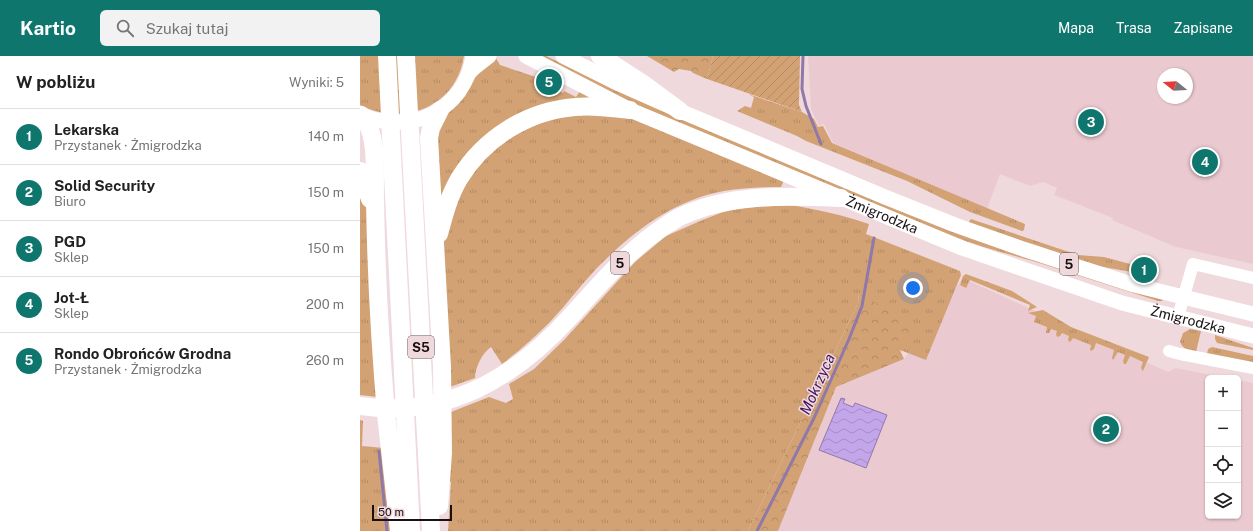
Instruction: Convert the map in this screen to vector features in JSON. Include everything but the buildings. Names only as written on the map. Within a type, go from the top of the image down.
[{"type":"highway","name":"S5","points":[[387,56],[411,531]]},
{"type":"highway","name":"S5","points":[[406,56],[431,531]]},
{"type":"highway","name":"5","points":[[600,56],[642,83],[680,111]]},
{"type":"highway","points":[[436,252],[443,218],[458,180],[470,163],[496,137],[521,122],[548,111],[562,108],[583,106],[630,110]]},
{"type":"highway","points":[[436,531],[442,480],[442,367],[429,138],[431,128],[440,110]]},
{"type":"highway","points":[[360,114],[366,119],[373,141],[380,326],[386,413],[400,531]]},
{"type":"highway","points":[[360,171],[372,202],[375,216]]},
{"type":"highway","name":"5","points":[[360,406],[388,408],[422,406],[457,397],[480,388],[512,370],[529,356],[568,318],[606,275],[649,236],[683,215],[710,205],[751,198],[791,196],[842,198]]},
{"type":"main road","points":[[468,76],[473,56]]},
{"type":"main road","points":[[360,114],[382,122],[405,123],[427,117],[440,110],[455,96],[463,86],[474,67],[488,56]]},
{"type":"main road","name":"Żmigrodzka","points":[[526,56],[630,110],[962,248],[1122,303],[1253,336]]},
{"type":"main road","name":"Żmigrodzka","points":[[563,56],[619,84],[680,111],[955,225],[1080,268],[1184,298],[1253,314]]},
{"type":"street","points":[[1178,318],[1193,264],[1253,278]]},
{"type":"street","points":[[1169,351],[1253,368]]},
{"type":"shaded area","points":[[808,56],[1253,56],[1253,264],[1176,247],[1112,220],[1113,218],[1054,195],[1057,188],[1043,182],[1030,186],[1000,174],[987,209],[833,143],[824,124],[819,126],[811,109]]},
{"type":"shaded area","points":[[963,278],[1168,372],[1176,368],[1212,375],[1205,375],[1205,519],[1241,519],[1241,381],[1253,383],[1253,531],[778,531],[836,387],[904,359]]},
{"type":"green space","points":[[360,56],[464,56],[459,74],[451,88],[439,100],[426,108],[410,113],[394,114],[377,111],[360,105]]},
{"type":"green space","points":[[539,56],[546,56],[631,97],[1163,300],[1158,301],[951,236],[662,116],[630,102]]},
{"type":"green space","points":[[647,56],[713,56],[707,79],[691,71],[679,69],[674,72]]},
{"type":"green space","points":[[713,56],[800,56],[799,105],[802,112],[707,79]]},
{"type":"green space","points":[[496,58],[500,65],[539,78],[563,93],[564,91],[576,97],[580,91],[596,96],[540,107],[444,196],[437,195],[435,137],[446,115],[465,96],[477,72],[489,61]]},
{"type":"green space","points":[[748,94],[802,112],[814,119],[818,127],[823,126],[832,143],[1025,224],[1024,230],[1022,231],[970,212],[907,181],[806,141],[737,111],[745,106],[751,108],[754,97]]},
{"type":"green space","points":[[557,114],[627,116],[784,180],[781,187],[759,187],[724,191],[705,195],[670,210],[638,231],[609,256],[590,275],[550,322],[515,354],[502,364],[491,347],[480,361],[476,370],[475,378],[450,387],[443,249],[444,238],[453,202],[492,147]]},
{"type":"green space","points":[[360,182],[368,215],[378,397],[360,395]]},
{"type":"green space","points":[[789,205],[810,208],[869,224],[866,234],[960,271],[961,275],[926,360],[900,350],[858,293],[859,301],[748,531],[448,531],[451,482],[448,481],[451,412],[489,397],[506,403],[513,399],[509,384],[534,369],[564,340],[635,262],[666,236],[723,212],[741,208]]},
{"type":"green space","points":[[971,219],[1078,255],[1104,257],[1134,265],[1132,272],[1092,265],[968,223]]},
{"type":"green space","points":[[966,274],[1012,291],[1037,307],[1028,311],[1030,305],[970,280],[966,288],[960,285],[963,276]]},
{"type":"green space","points":[[858,293],[912,322],[900,350],[904,359],[836,387],[778,531],[748,531],[859,301]]},
{"type":"green space","points":[[1043,310],[1071,327],[1149,357],[1143,371],[1141,368],[1143,362],[1130,356],[1126,364],[1124,364],[1123,361],[1125,355],[1118,352],[1113,360],[1114,350],[1096,343],[1094,349],[1091,351],[1091,345],[1073,338],[1069,342],[1069,336],[1062,333],[1057,337],[1057,331],[1051,329],[1049,333],[1046,333],[1047,327],[1034,322],[1036,316],[1028,313]]},
{"type":"green space","points":[[1190,329],[1201,331],[1196,352],[1186,349],[1180,342],[1183,333]]},
{"type":"green space","points":[[1215,335],[1253,348],[1253,350],[1217,343]]},
{"type":"green space","points":[[1212,347],[1253,356],[1253,363],[1207,354],[1208,349]]},
{"type":"green space","points":[[360,420],[363,421],[362,446],[384,448],[393,531],[360,531]]},
{"type":"water","points":[[841,398],[845,399],[843,403],[853,407],[855,403],[887,415],[866,468],[819,450]]},
{"type":"waterway","name":"Mokrzyca","points":[[803,56],[802,89],[806,106],[821,144]]},
{"type":"waterway","name":"Mokrzyca","points":[[757,531],[814,418],[849,339],[862,306],[874,238]]},
{"type":"waterway","points":[[379,451],[387,531]]},
{"type":"place","name":"Rondo Obrońców Grodna","points":[[549,82]]},
{"type":"place","name":"PGD","points":[[1091,122]]},
{"type":"place","name":"Jot-Ł","points":[[1205,162]]},
{"type":"place","name":"Lekarska","points":[[1144,270]]},
{"type":"place","name":"Solid Security","points":[[1106,429]]}]
